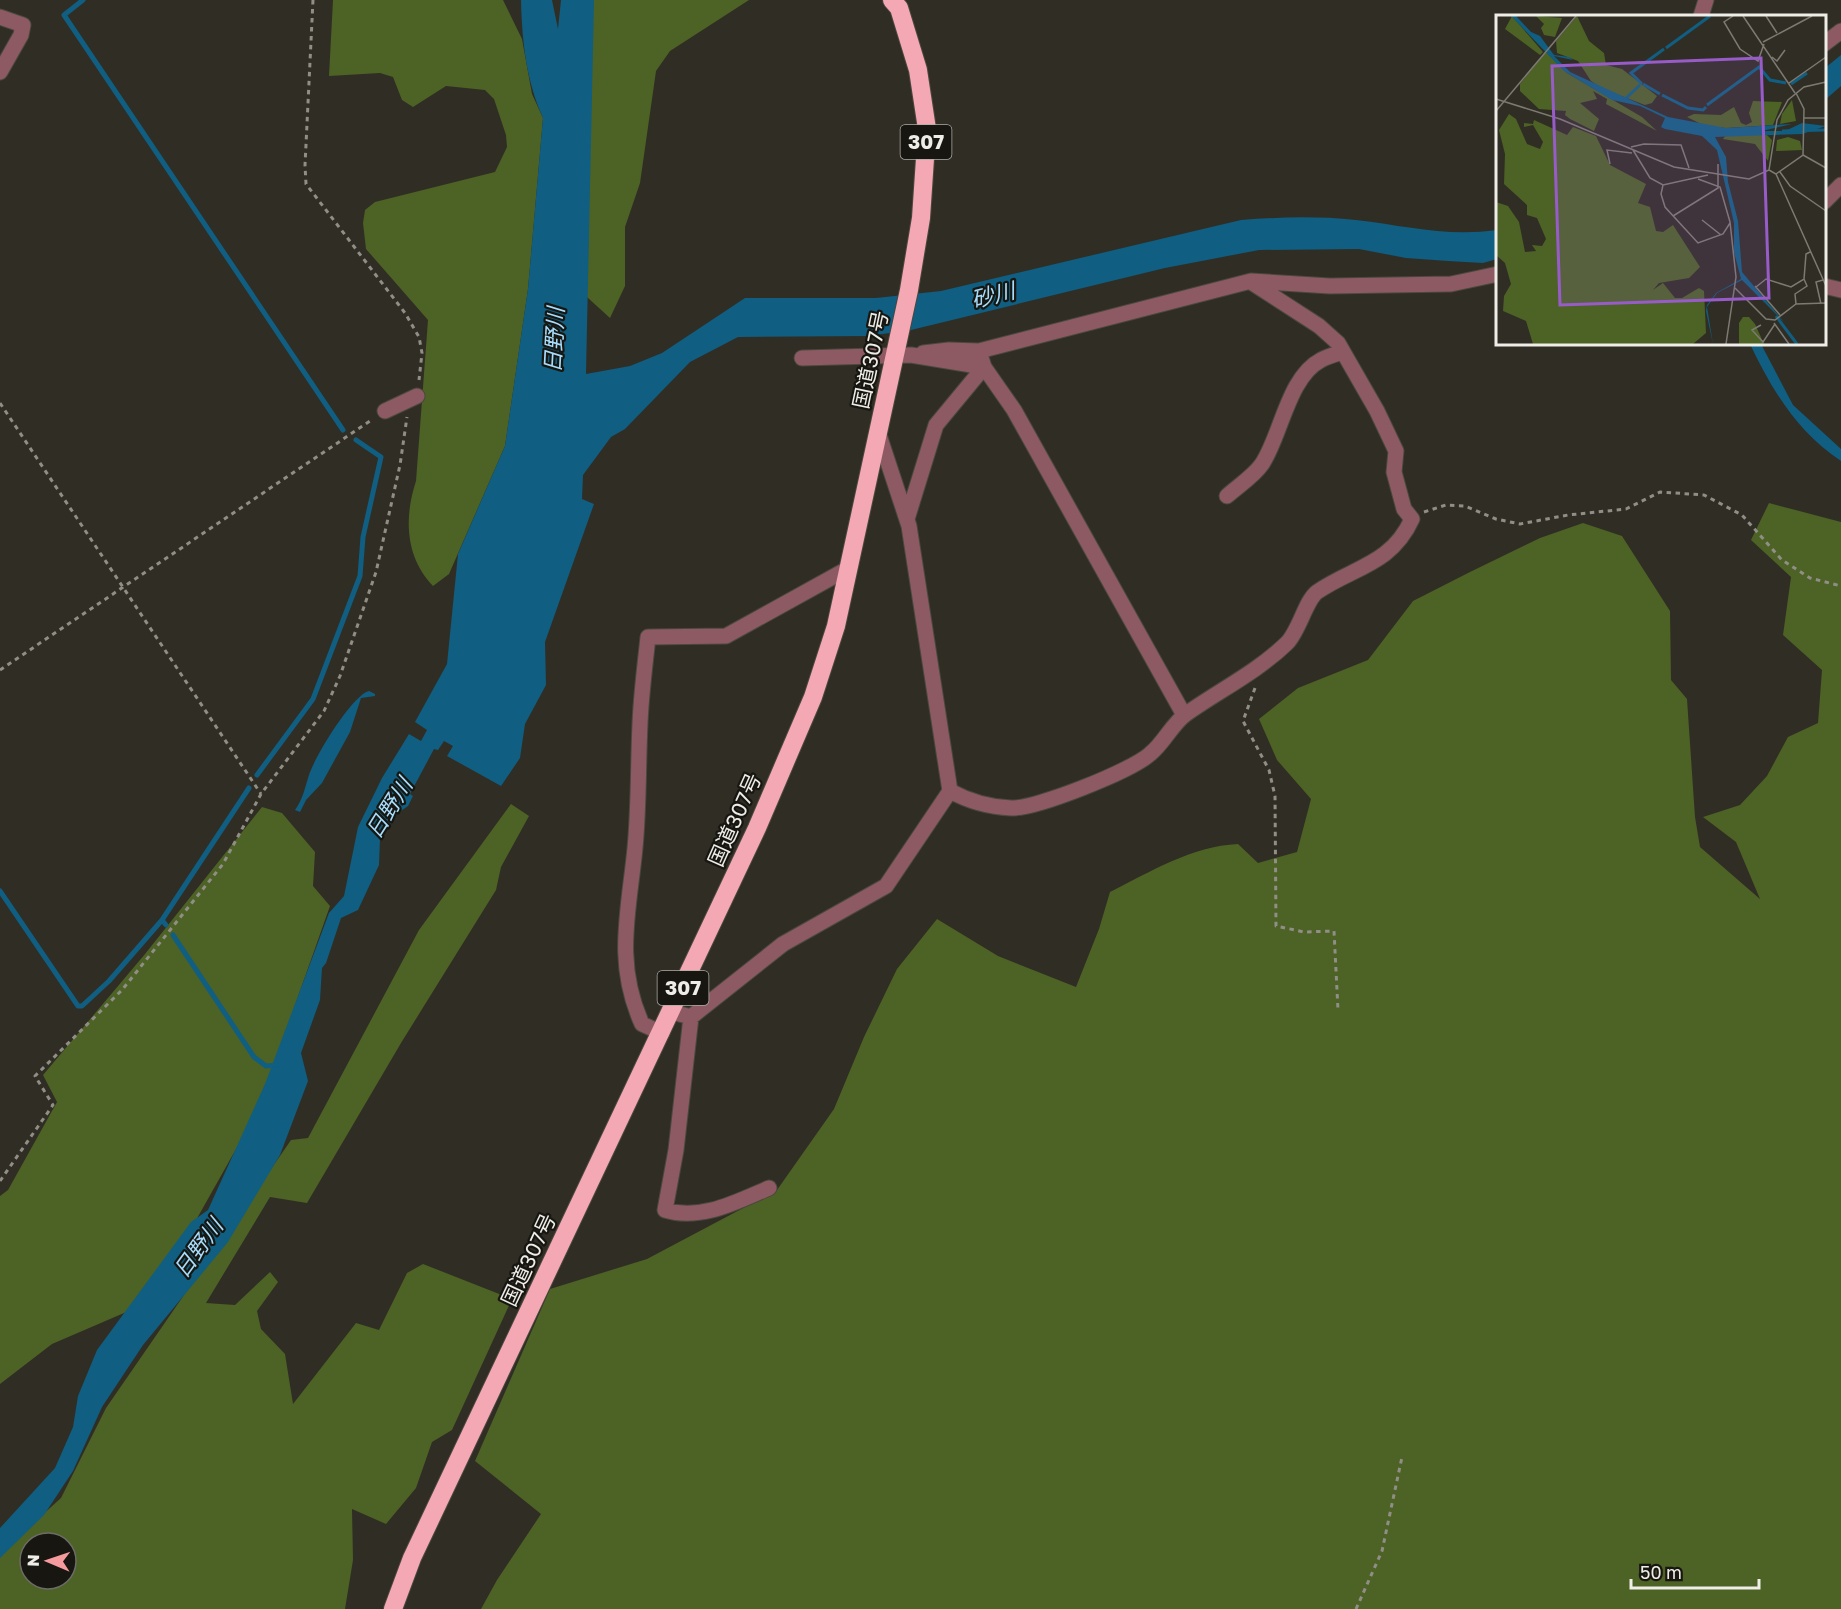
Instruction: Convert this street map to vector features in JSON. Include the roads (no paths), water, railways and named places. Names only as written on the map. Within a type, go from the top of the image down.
[{"type":"highway","name":"国道307号","points":[[393,1609],[412,1557],[672,1012],[757,828],[813,697],[836,626],[878,432],[901,350],[921,218],[927,129],[918,70],[899,8],[892,0]]},
{"type":"street","points":[[1701,15],[1706,0]]},
{"type":"street","points":[[0,17],[23,25],[21,35],[0,72]]},
{"type":"street","points":[[1826,42],[1841,31]]},
{"type":"street","points":[[1826,200],[1841,185]]},
{"type":"street","points":[[802,358],[861,358],[901,350],[979,351],[1251,281],[1330,286],[1451,284],[1496,274]]},
{"type":"street","points":[[950,791],[974,804],[1013,808],[1061,795],[1116,775],[1150,755],[1184,715],[1253,672],[1289,641],[1315,594],[1374,563],[1405,534],[1412,519],[1404,509],[1394,472],[1396,451],[1338,343],[1318,326],[1251,281]]},
{"type":"street","points":[[1826,286],[1841,290]]},
{"type":"street","points":[[901,350],[984,367]]},
{"type":"street","points":[[979,351],[984,367],[1014,410],[1184,715]]},
{"type":"street","points":[[1227,496],[1261,465],[1276,436],[1285,406],[1303,379],[1319,361],[1343,352]]},
{"type":"street","points":[[907,519],[936,425],[984,367]]},
{"type":"street","points":[[384,411],[417,396]]},
{"type":"street","points":[[769,1188],[716,1210],[674,1213],[665,1210],[676,1150],[691,1017],[783,944],[886,886],[950,791],[907,519],[878,432]]},
{"type":"street","points":[[662,1033],[642,1024],[634,1007],[627,965],[625,922],[635,847],[640,721],[648,637],[726,636],[849,568]]},
{"type":"street","points":[[672,1012],[691,1017]]},
{"type":"water","points":[[521,0],[552,0],[558,29],[561,0],[594,0],[586,374],[630,366],[662,353],[745,298],[876,298],[941,291],[1241,220],[1327,218],[1426,230],[1461,232],[1496,230],[1496,259],[1483,263],[1406,258],[1359,249],[1259,250],[1165,268],[911,330],[868,336],[738,337],[690,362],[625,429],[611,437],[583,475],[582,499],[594,504],[545,642],[546,685],[525,724],[520,758],[501,786],[447,756],[453,746],[444,741],[438,750],[434,749],[410,794],[413,796],[408,806],[398,813],[380,839],[379,865],[358,910],[341,918],[326,963],[322,968],[320,1000],[301,1053],[308,1081],[280,1155],[228,1242],[143,1345],[102,1407],[73,1471],[44,1515],[28,1531],[18,1531],[18,1540],[0,1558],[0,1528],[55,1468],[73,1427],[78,1396],[97,1350],[191,1222],[208,1210],[265,1084],[329,913],[344,896],[358,827],[382,778],[409,734],[421,741],[427,730],[415,722],[447,664],[458,554],[505,446],[528,289],[543,118],[537,104],[526,60]]},
{"type":"water","points":[[1841,55],[1841,86],[1826,99],[1826,67]]},
{"type":"water","points":[[1750,345],[1762,345],[1793,405],[1841,449],[1841,461],[1811,437],[1787,409],[1767,378]]},
{"type":"water","points":[[369,691],[375,696],[361,698],[350,732],[322,783],[306,800],[300,812],[295,810],[312,767],[326,742],[353,703]]},
{"type":"waterway","points":[[83,0],[64,15],[343,430]]},
{"type":"waterway","points":[[257,775],[313,699],[360,576],[363,537],[381,457],[356,440]]},
{"type":"waterway","points":[[166,925],[162,920],[249,788]]},
{"type":"waterway","points":[[0,891],[78,1006],[82,1006],[109,981],[162,920]]},
{"type":"waterway","points":[[173,935],[254,1057],[266,1066],[277,1065]]},
{"type":"water label","name":"砂川","points":[[993,295]]},
{"type":"water label","name":"日野川","points":[[554,340]]},
{"type":"water label","name":"日野川","points":[[389,808]]},
{"type":"water label","name":"日野川","points":[[198,1248]]}]
